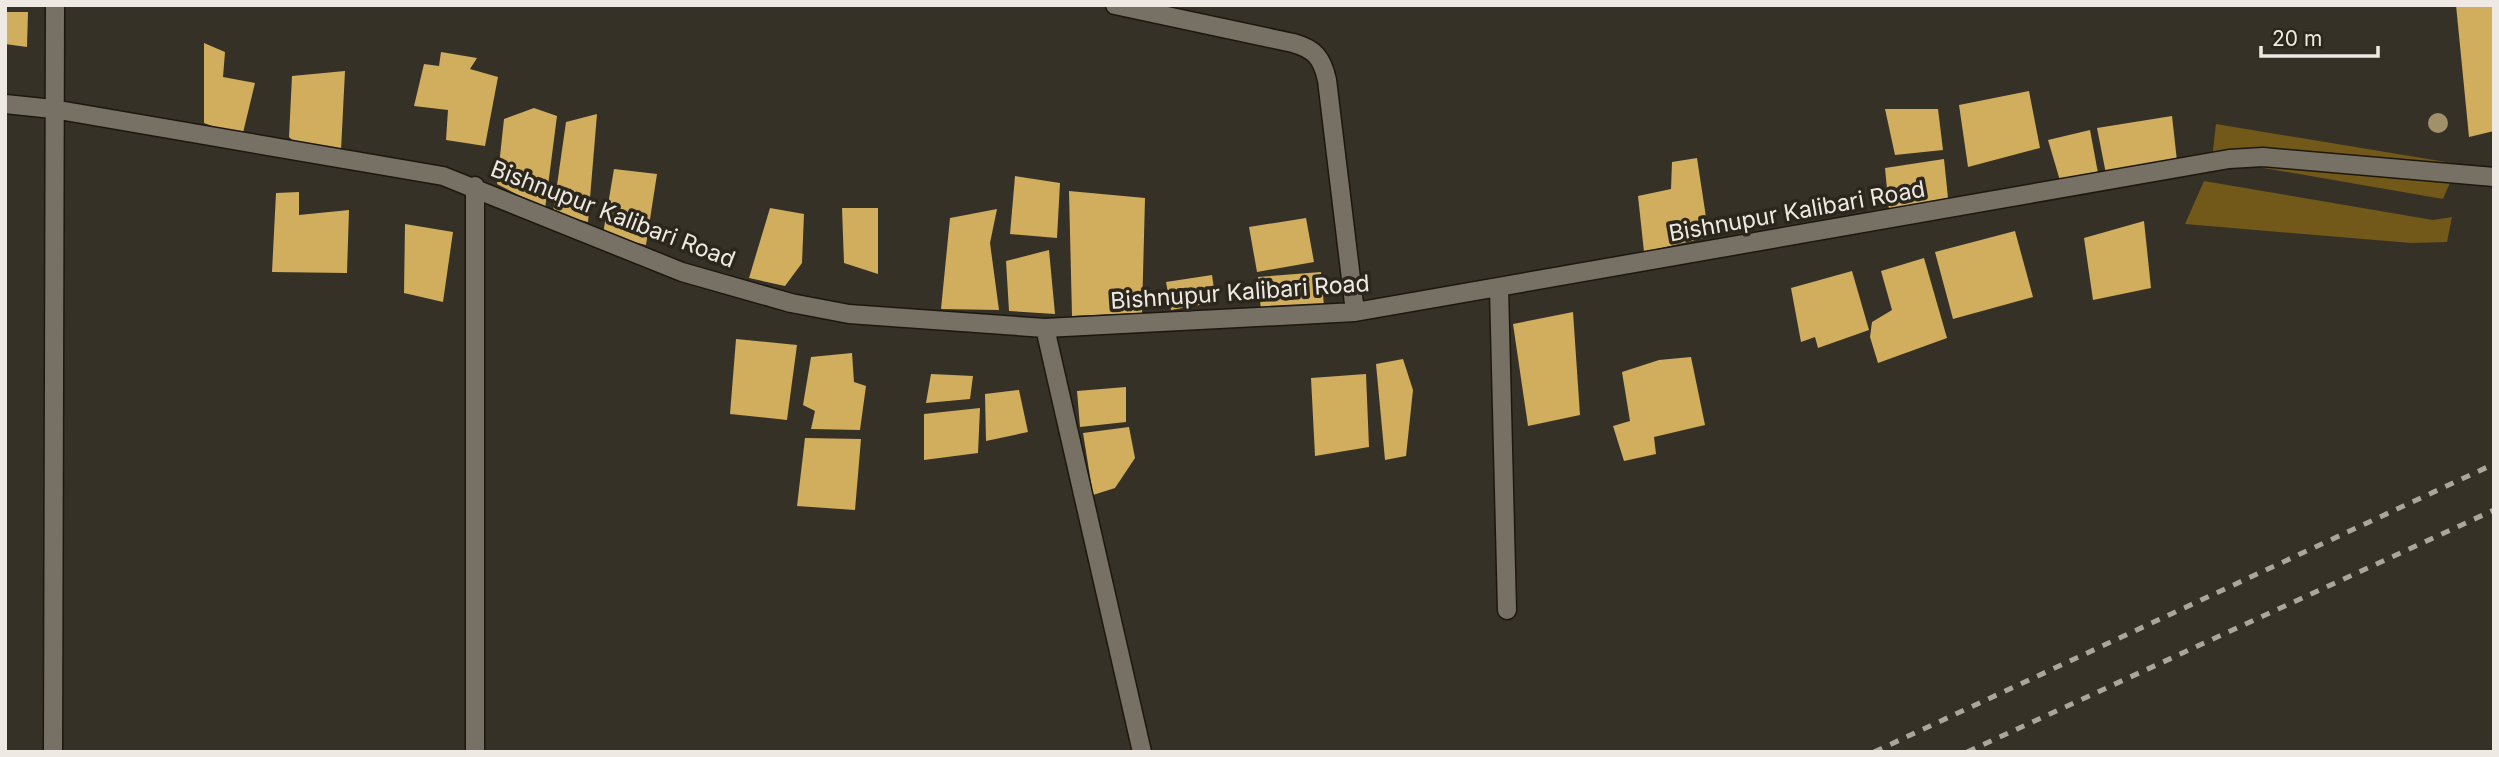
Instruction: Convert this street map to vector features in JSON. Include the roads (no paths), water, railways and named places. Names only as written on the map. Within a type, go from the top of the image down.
[{"type":"street","points":[[53,752],[55,5]]},
{"type":"street","points":[[1115,5],[1293,43],[1315,52],[1323,64],[1327,80],[1355,312]]},
{"type":"street","name":"Bishnupur Kalibari Road","points":[[5,104],[53,109],[273,149],[418,171],[475,186],[682,272],[791,303],[849,314],[1045,328],[1355,312],[2229,159],[2263,157],[2494,177]]},
{"type":"street","points":[[475,186],[475,752]]},
{"type":"street","points":[[1499,288],[1507,610]]},
{"type":"street","points":[[1045,328],[1142,752]]},
{"type":"railway","points":[[1874,752],[2494,464]]},
{"type":"railway","points":[[1967,752],[2494,510]]}]
